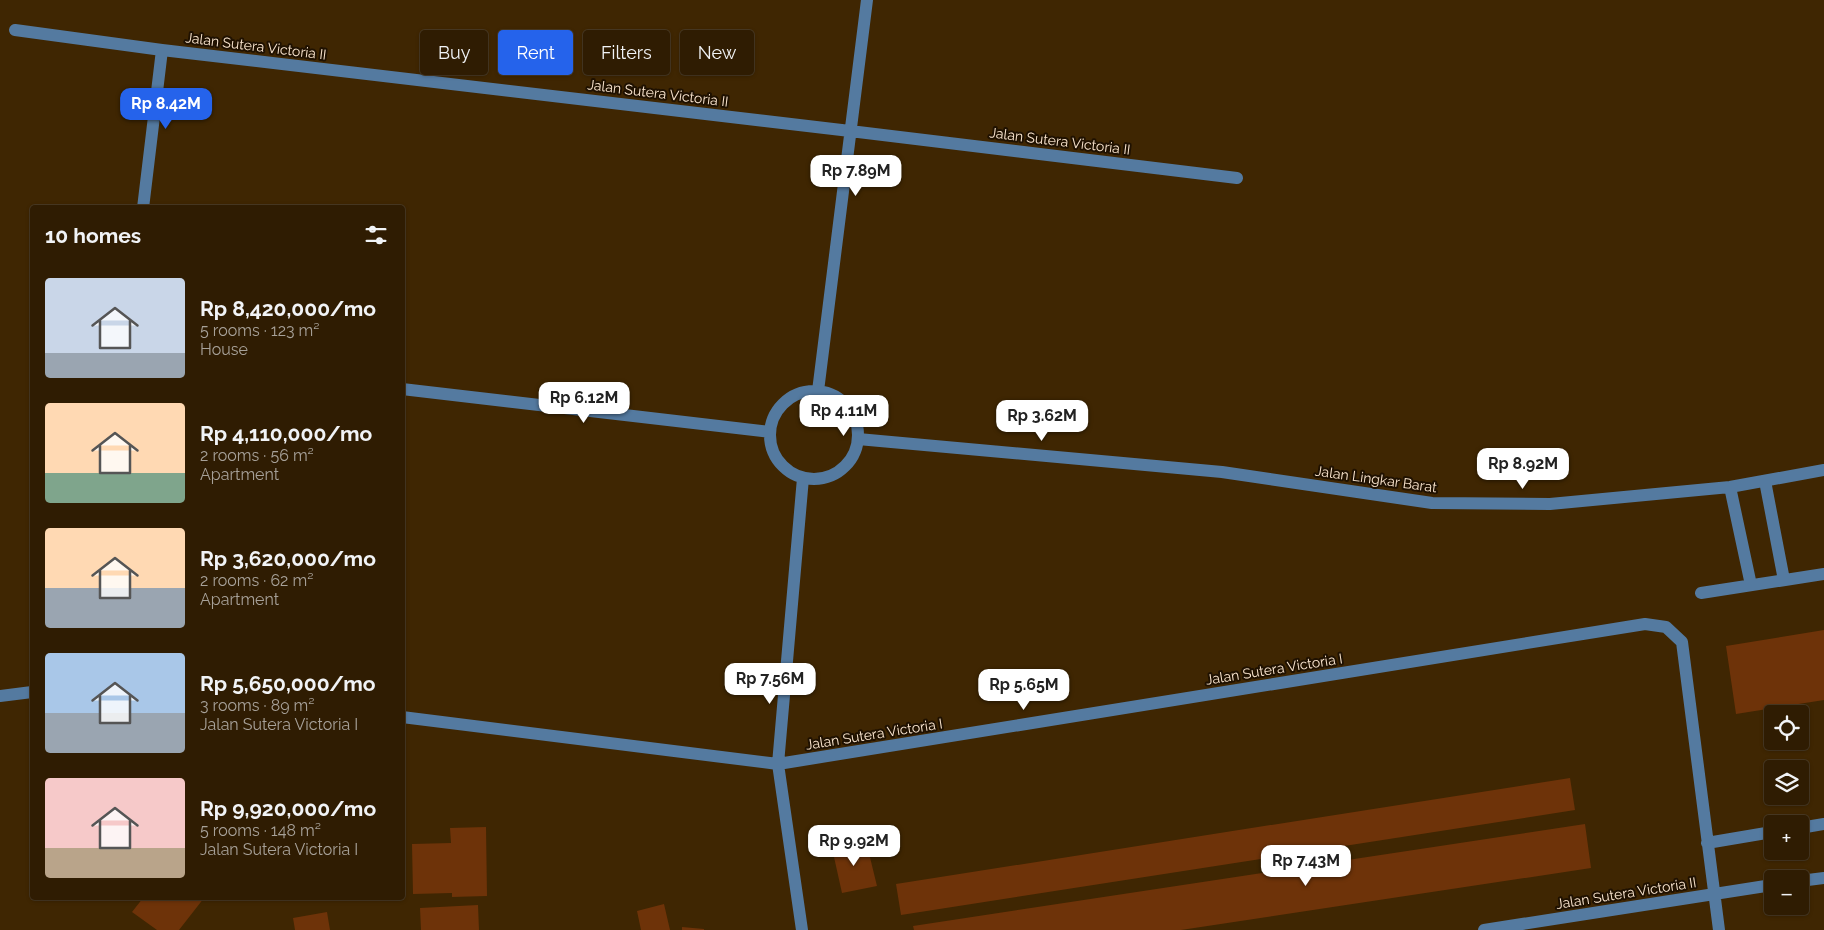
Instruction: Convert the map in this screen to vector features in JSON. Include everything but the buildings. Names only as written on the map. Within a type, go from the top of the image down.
[{"type":"street","points":[[818,391],[867,0]]},
{"type":"street","name":"Jalan Sutera Victoria II","points":[[15,30],[162,50],[1237,178]]},
{"type":"street","points":[[143,205],[162,50]]},
{"type":"street","points":[[405,388],[770,432]]},
{"type":"street","points":[[818,391],[831,394],[843,401],[852,412],[857,424],[858,438],[855,453],[846,466],[834,475],[819,479],[803,478],[789,472],[778,462],[771,448],[770,432],[774,416],[784,402],[800,393],[818,391]]},
{"type":"street","name":"Jalan Lingkar Barat","points":[[858,438],[1222,472],[1432,503],[1550,504],[1730,487],[1824,470]]},
{"type":"street","points":[[802,930],[778,764],[803,478]]},
{"type":"street","points":[[1764,481],[1784,580]]},
{"type":"street","points":[[1730,487],[1751,585]]},
{"type":"street","points":[[1701,594],[1824,574]]},
{"type":"street","name":"Jalan Sutera Victoria I","points":[[405,717],[778,764],[1645,624],[1666,627],[1682,642],[1707,843]]},
{"type":"street","points":[[0,696],[30,692]]},
{"type":"street","points":[[1809,826],[1824,824]]},
{"type":"street","points":[[1719,930],[1707,843],[1764,833]]},
{"type":"street","points":[[1809,880],[1824,878]]},
{"type":"street","name":"Jalan Sutera Victoria II","points":[[1484,930],[1764,887]]}]
